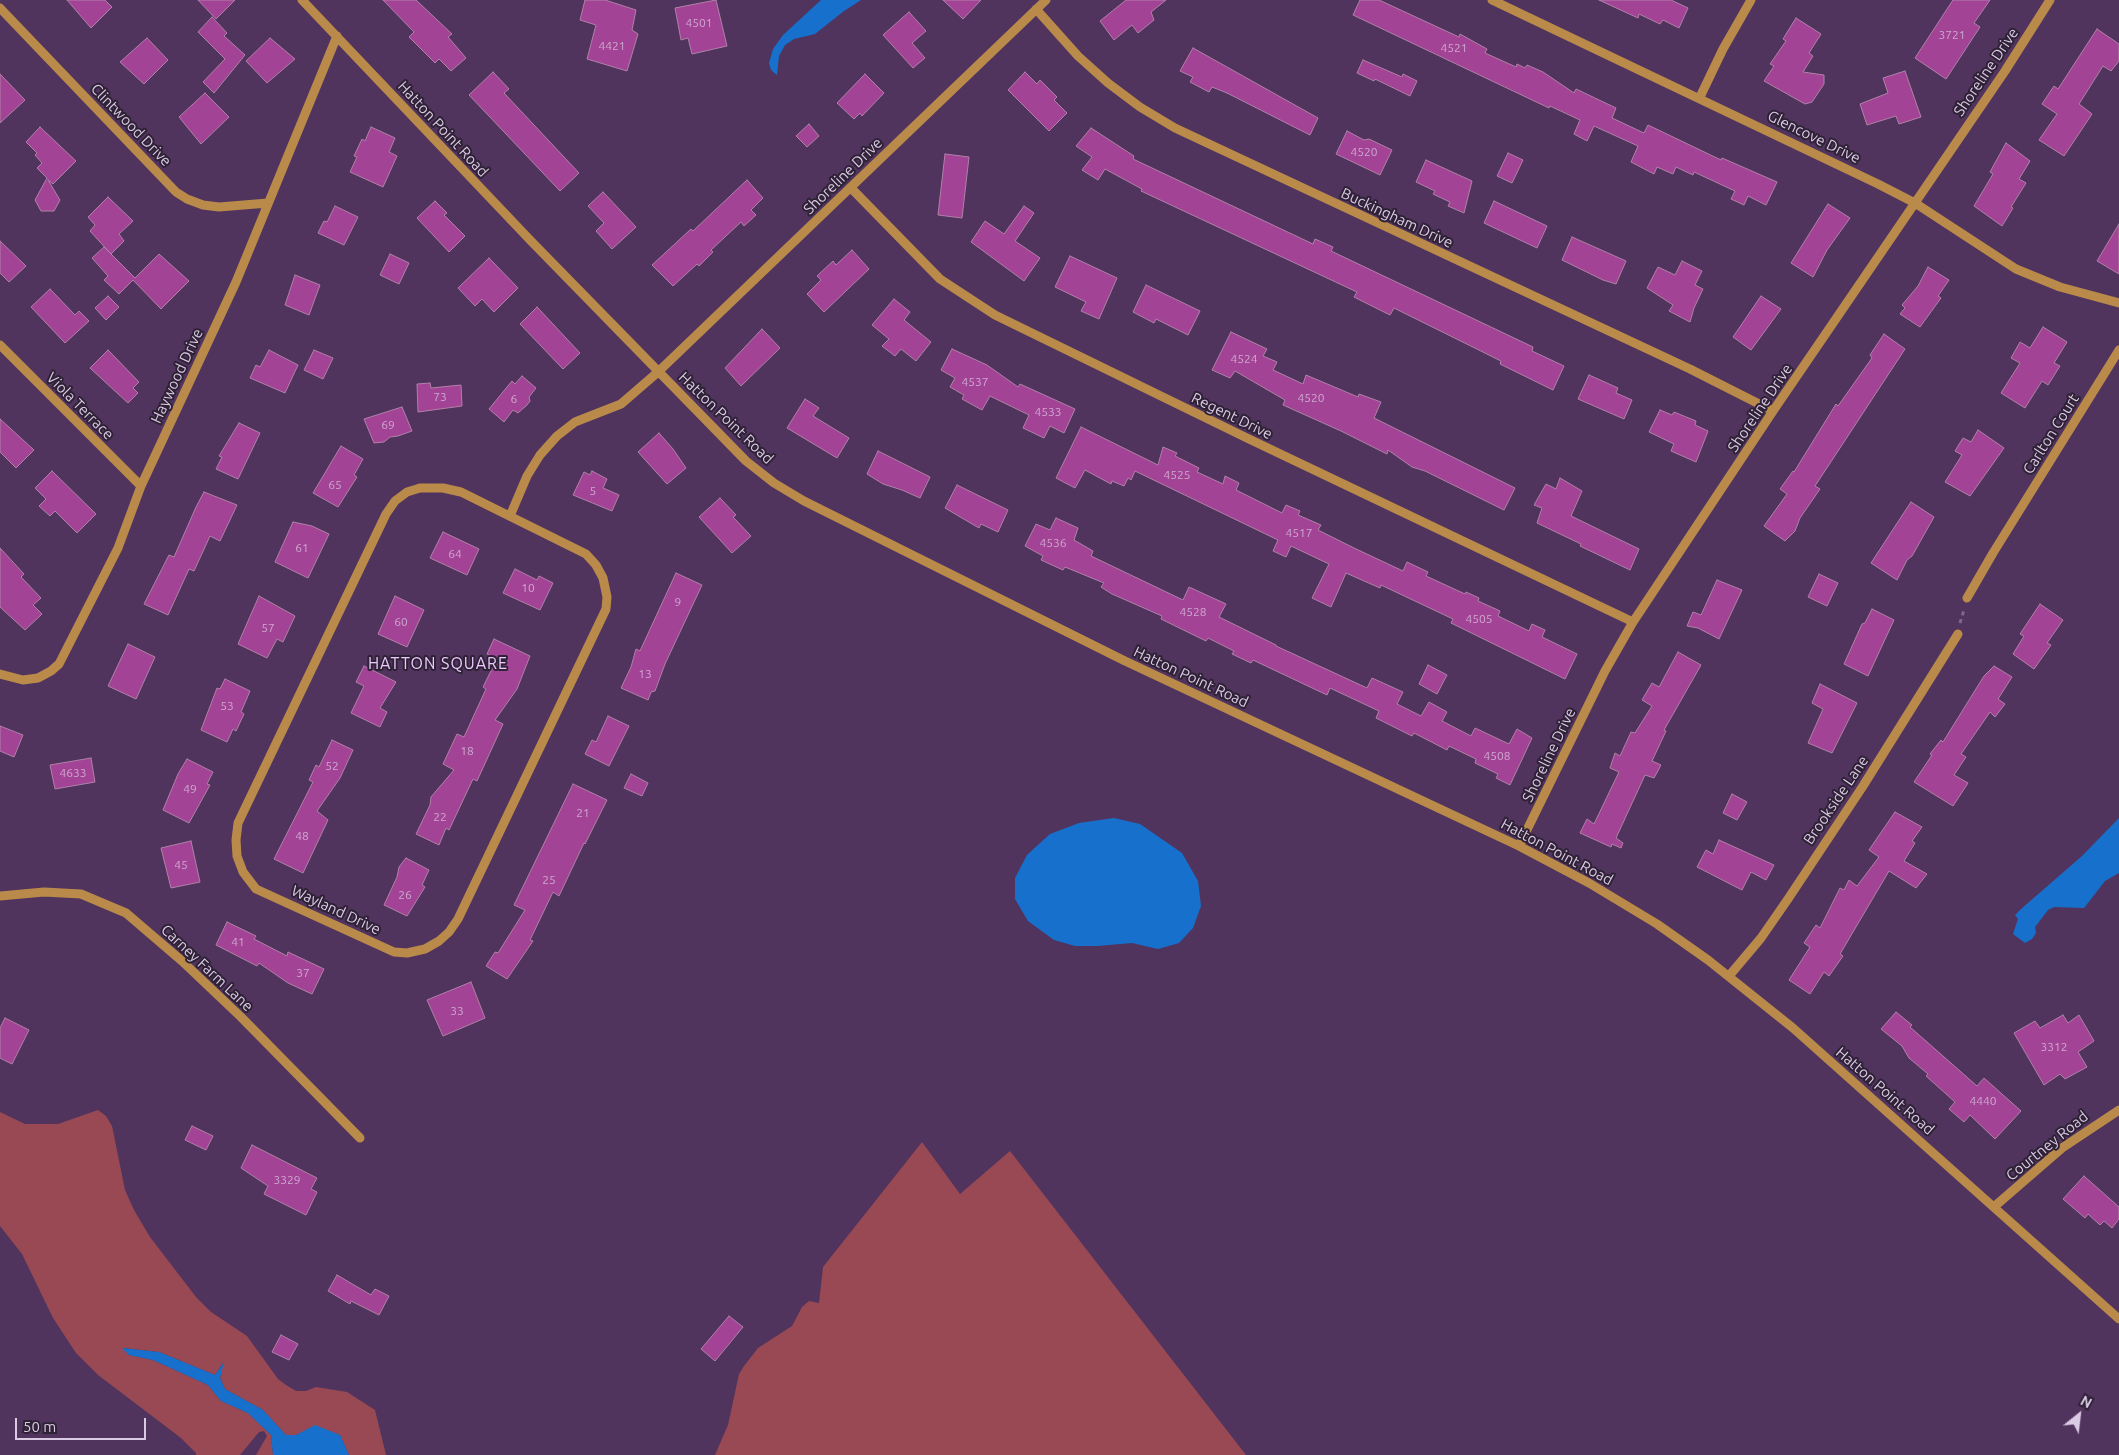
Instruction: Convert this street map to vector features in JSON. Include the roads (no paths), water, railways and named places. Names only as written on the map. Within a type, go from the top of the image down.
[{"type":"street","name":"Hatton Point Road","points":[[302,0],[519,229],[658,372],[746,461],[774,483],[804,502],[1125,661],[1519,846],[1589,883],[1657,924],[1730,976],[1792,1028],[1995,1206],[2119,1319]]},
{"type":"street","name":"Shoreline Drive","points":[[658,372],[1046,0]]},
{"type":"street","name":"Glencove Drive","points":[[1492,0],[1700,97],[1915,203],[2016,269],[2054,285],[2119,303]]},
{"type":"street","points":[[1700,97],[1723,49],[1751,0]]},
{"type":"street","name":"Shoreline Drive","points":[[1519,846],[1605,671],[1634,622],[1773,411],[2005,71],[2050,0]]},
{"type":"street","name":"Clintwood Drive","points":[[0,8],[176,192],[187,199],[203,205],[268,203]]},
{"type":"street","name":"Buckingham Drive","points":[[1036,9],[1078,56],[1108,83],[1140,107],[1175,128],[1690,368],[1773,411]]},
{"type":"street","name":"Haywood Drive","points":[[0,674],[23,680],[38,678],[51,672],[59,664],[118,548],[140,486],[236,282],[337,36]]},
{"type":"street","name":"Regent Drive","points":[[851,188],[940,279],[966,298],[995,315],[1249,439],[1634,622]]},
{"type":"street","name":"Viola Terrace","points":[[0,346],[140,486]]},
{"type":"street","name":"Carlton Court","points":[[1967,598],[2119,350]]},
{"type":"street","points":[[510,516],[527,476],[540,455],[557,436],[575,422],[621,404],[658,372]]},
{"type":"street","name":"Wayland Drive","points":[[420,488],[443,488],[461,492],[510,516],[586,554],[596,564],[603,578],[607,597],[606,609],[458,919],[449,932],[439,941],[425,949],[407,953],[394,952],[252,886],[243,872],[237,856],[238,823],[386,514],[396,500],[407,492],[420,488]]},
{"type":"street","name":"Brookside Lane","points":[[1730,976],[1762,938],[1863,786],[1958,634]]},
{"type":"street","name":"Carney Farm Lane","points":[[0,896],[44,892],[81,894],[126,913],[182,961],[241,1017],[360,1138]]},
{"type":"street","name":"Courtney Road","points":[[1995,1206],[2062,1148],[2119,1110]]},
{"type":"water","points":[[821,0],[861,0],[815,34],[794,39],[785,45],[779,56],[777,75],[771,70],[769,63],[773,49],[783,35]]},
{"type":"water","points":[[1114,818],[1140,824],[1182,853],[1198,881],[1201,906],[1193,928],[1179,943],[1158,949],[1132,943],[1075,946],[1054,940],[1028,921],[1015,899],[1015,878],[1027,855],[1050,834],[1079,823]]},
{"type":"water","points":[[2119,818],[2119,873],[2105,881],[2084,908],[2054,907],[2048,910],[2035,927],[2036,933],[2032,939],[2025,943],[2013,934],[2018,919],[2015,915],[2082,856]]},
{"type":"water","points":[[122,1348],[159,1352],[215,1375],[224,1362],[220,1378],[225,1389],[263,1410],[286,1435],[296,1435],[315,1425],[340,1435],[349,1455],[273,1455],[271,1435],[248,1413],[221,1401],[208,1385],[153,1360],[129,1355]]},
{"type":"district","name":"HATTON SQUARE","points":[[438,664]]}]
